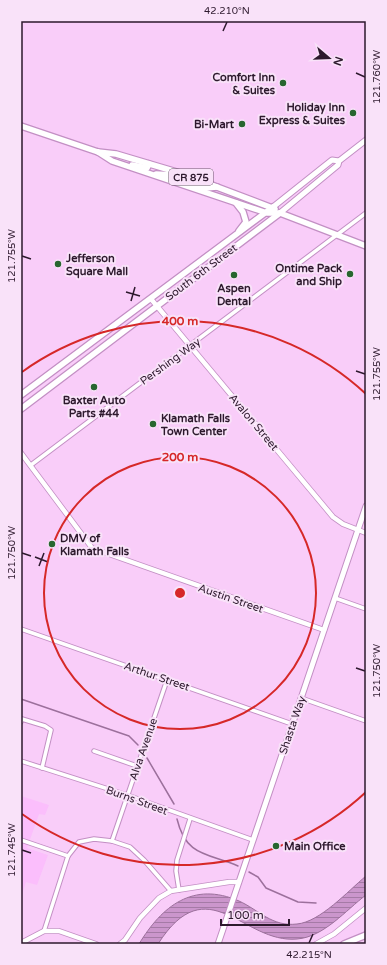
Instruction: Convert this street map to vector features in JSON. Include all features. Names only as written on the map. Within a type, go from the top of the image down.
[{"type":"main road","name":"CR 875","points":[[21,126],[98,152],[119,164],[171,182],[267,213],[280,213]]},
{"type":"main road","name":"South 6th Street","points":[[21,409],[280,213],[338,165],[339,161],[366,140]]},
{"type":"main road","name":"CR 875","points":[[98,152],[116,154],[197,179],[273,207],[280,213]]},
{"type":"main road","name":"South 6th Street","points":[[21,395],[267,213],[332,160],[339,161]]},
{"type":"main road","points":[[119,164],[147,168],[149,164]]},
{"type":"main road","points":[[150,174],[172,175],[196,183],[197,179]]},
{"type":"main road","points":[[171,182],[177,179],[204,188],[219,187]]},
{"type":"main road","points":[[236,202],[243,212],[246,222],[236,236]]},
{"type":"main road","points":[[280,213],[336,236],[366,246]]},
{"type":"main road","name":"Shasta Way","points":[[218,944],[366,506]]},
{"type":"main road","points":[[344,944],[366,936]]},
{"type":"street","name":"Pershing Way","points":[[31,465],[366,213]]},
{"type":"street","name":"Avalon Street","points":[[151,299],[333,517],[343,524],[366,533]]},
{"type":"street","name":"Austin Street","points":[[21,453],[92,548],[324,630]]},
{"type":"street","points":[[335,598],[366,609]]},
{"type":"street","name":"Arthur Street","points":[[21,629],[292,724]]},
{"type":"street","name":"Alva Avenue","points":[[112,840],[167,680]]},
{"type":"street","points":[[301,698],[366,721]]},
{"type":"street","points":[[21,722],[22,719],[45,726],[51,730],[42,768]]},
{"type":"street","points":[[94,751],[137,766]]},
{"type":"street","name":"Burns Street","points":[[21,761],[253,840]]},
{"type":"street","points":[[179,890],[176,871],[177,860],[190,819]]},
{"type":"street","points":[[44,931],[68,856],[79,842],[94,839],[112,840],[130,847],[144,860],[171,891]]},
{"type":"street","points":[[21,840],[68,856]]},
{"type":"street","points":[[120,944],[159,898],[171,891],[229,882],[239,882]]},
{"type":"street","points":[[316,944],[334,934],[366,908]]},
{"type":"street","points":[[21,943],[44,931],[59,931],[96,944]]},
{"type":"shaded area","points":[[21,796],[49,805],[45,815],[39,814],[27,848],[48,855],[37,885],[26,882],[21,897]]},
{"type":"shaded area","points":[[366,876],[366,895],[334,922],[307,937],[297,939],[278,937],[260,931],[226,914],[210,909],[193,911],[176,922],[158,944],[139,944],[158,918],[169,908],[180,901],[193,896],[207,894],[222,896],[239,901],[266,917],[280,923],[297,924],[315,918],[324,912]]},
{"type":"waterway","points":[[21,699],[129,736],[138,745]]},
{"type":"waterway","points":[[147,758],[174,804]]},
{"type":"waterway","points":[[177,819],[186,841],[192,847],[200,852],[238,866]]},
{"type":"waterway","points":[[249,872],[258,877],[266,888],[298,902],[316,903]]},
{"type":"place","name":"Comfort Inn & Suites","points":[[283,83]]},
{"type":"place","name":"Holiday Inn Express & Suites","points":[[353,113]]},
{"type":"place","name":"Bi-Mart","points":[[242,124]]},
{"type":"place","name":"Jefferson Square Mall","points":[[58,264]]},
{"type":"place","name":"Ontime Pack and Ship","points":[[350,274]]},
{"type":"place","name":"Aspen Dental","points":[[234,275]]},
{"type":"place","name":"Baxter Auto Parts #44","points":[[94,387]]},
{"type":"place","name":"Klamath Falls Town Center","points":[[153,424]]},
{"type":"place","name":"DMV of Klamath Falls","points":[[52,544]]},
{"type":"place","name":"Main Office","points":[[276,846]]}]
